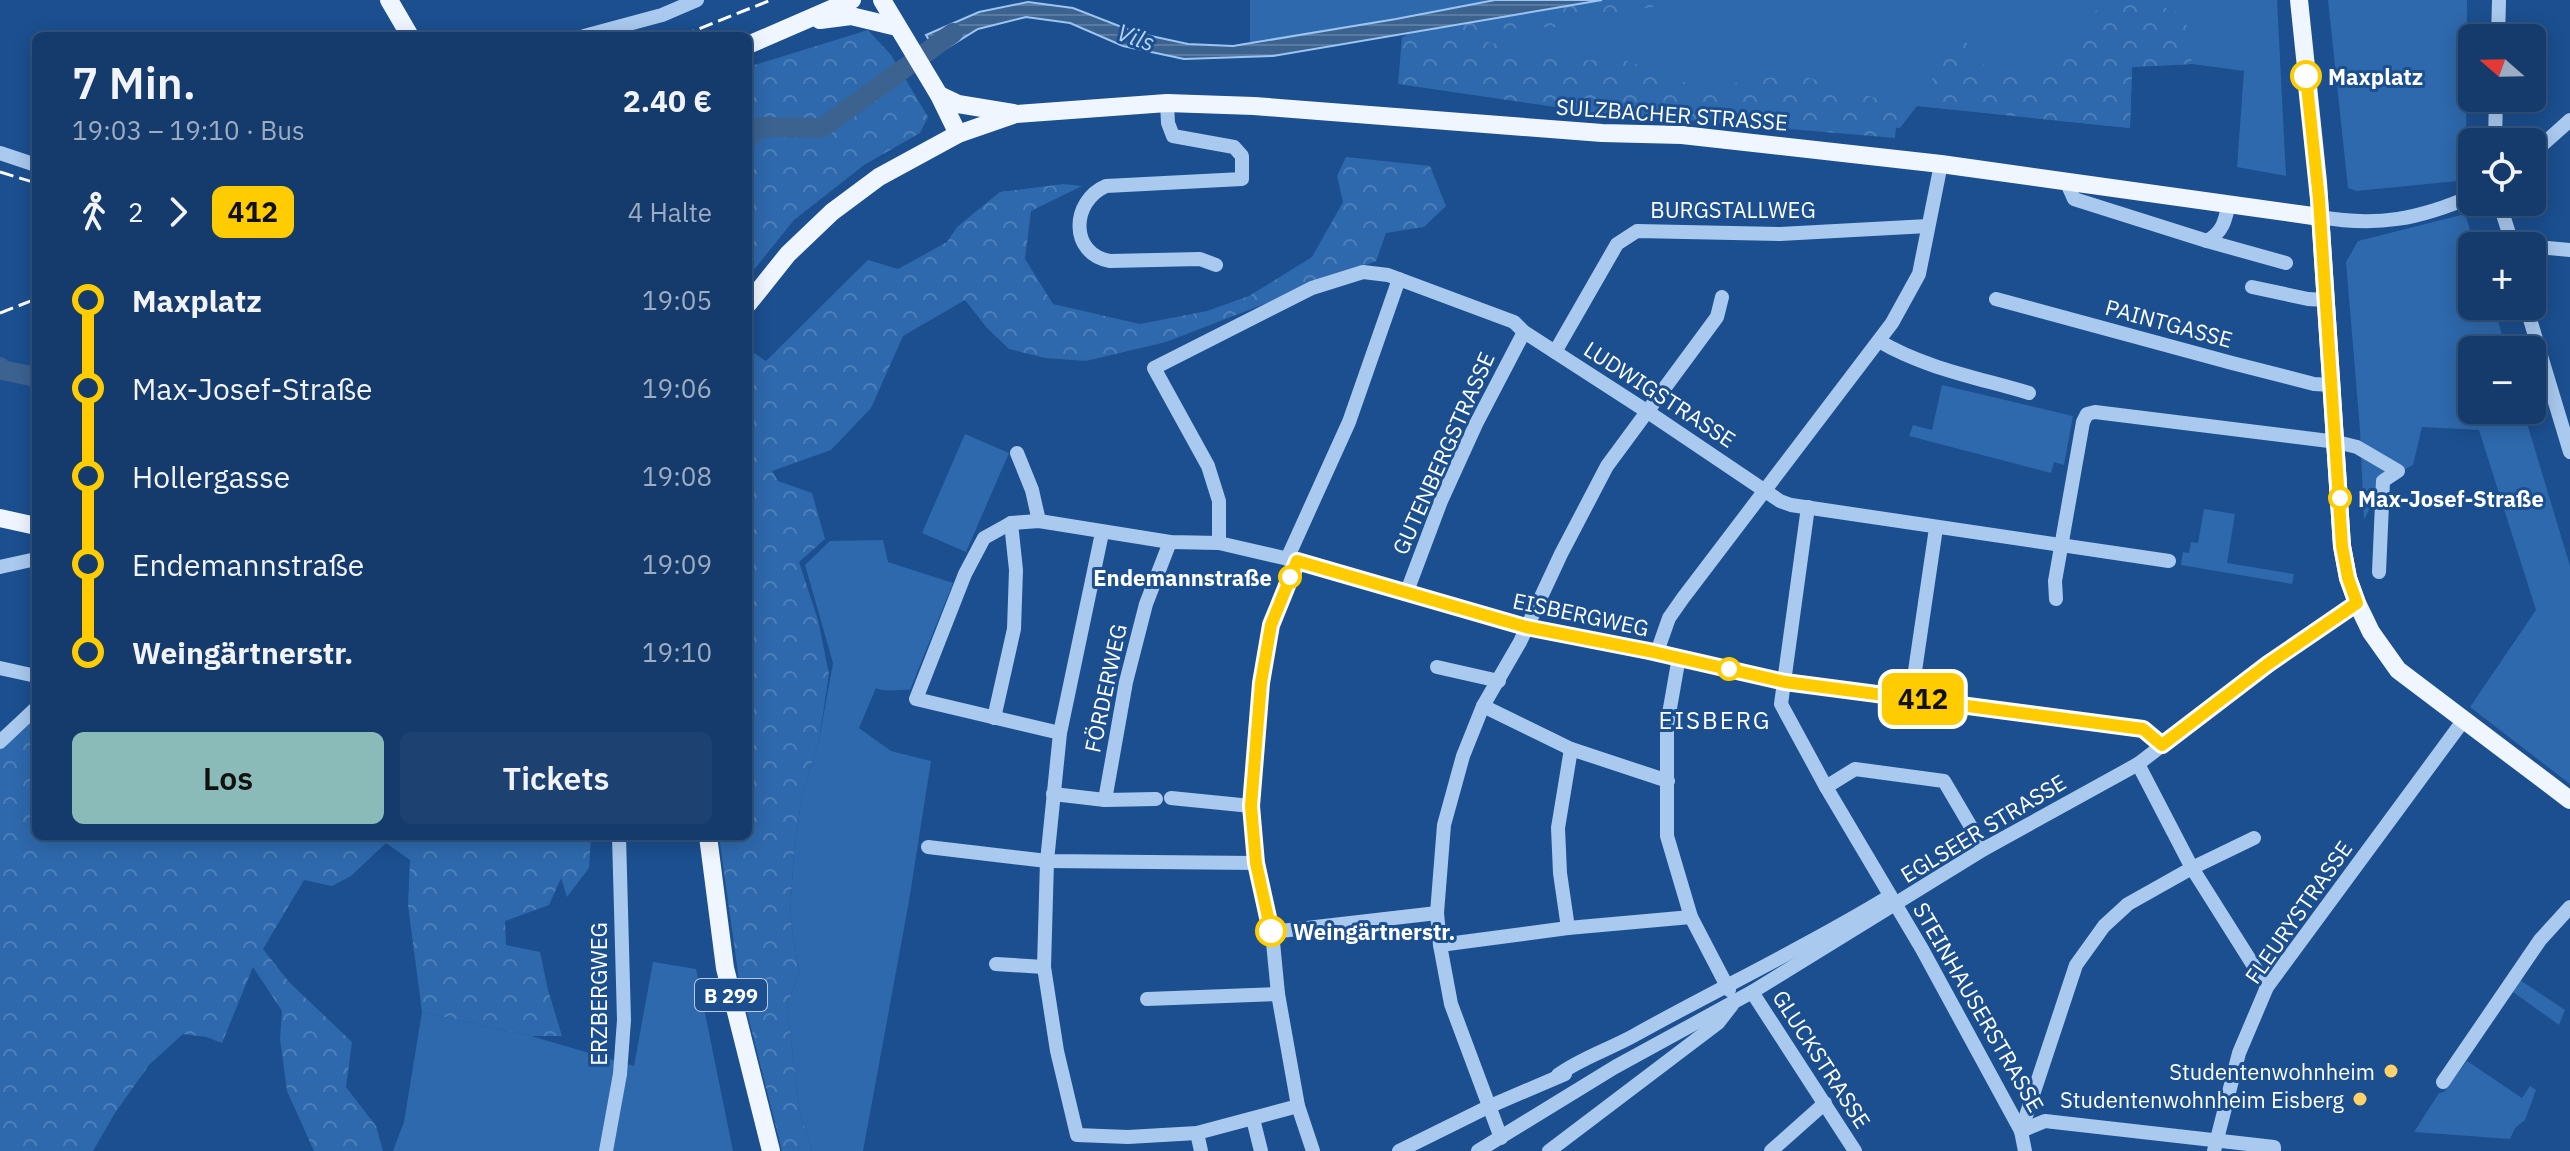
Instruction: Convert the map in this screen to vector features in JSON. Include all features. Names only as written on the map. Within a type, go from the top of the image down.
[{"type":"main road","points":[[389,0],[408,32]]},
{"type":"main road","points":[[752,43],[852,0]]},
{"type":"main road","points":[[882,0],[939,95],[954,110],[958,134]]},
{"type":"main road","points":[[2299,0],[2320,217],[2342,546],[2348,578],[2371,632],[2398,670],[2570,800]]},
{"type":"main road","points":[[802,22],[851,16],[897,27]]},
{"type":"main road","name":"SULZBACHER STRASSE","points":[[954,110],[1016,114],[1167,103],[1254,106],[1602,133],[1682,135],[1941,164],[2320,217]]},
{"type":"main road","name":"SULZBACHER STRASSE","points":[[752,299],[788,254],[832,212],[879,177],[958,134],[1016,114]]},
{"type":"main road","points":[[0,518],[32,525]]},
{"type":"main road","name":"B 299","points":[[709,840],[725,968],[771,1151]]},
{"type":"street","points":[[599,32],[662,15],[697,0]]},
{"type":"street","points":[[2498,24],[2499,0]]},
{"type":"street","points":[[1167,103],[1168,123],[1173,136],[1234,147],[1242,156],[1242,179],[1106,186],[1090,196],[1084,205],[1079,217],[1082,243],[1091,253],[1110,261],[1200,259],[1216,265]]},
{"type":"street","points":[[2546,141],[2570,120]]},
{"type":"street","points":[[0,153],[32,164]]},
{"type":"street","points":[[1657,652],[1669,618],[1892,323],[1919,274],[1941,164]]},
{"type":"street","points":[[2066,181],[2074,199],[2286,263]]},
{"type":"street","points":[[2320,217],[2353,222],[2403,218],[2458,201]]},
{"type":"street","points":[[2207,241],[2218,235],[2225,223],[2229,203]]},
{"type":"street","name":"BURGSTALLWEG","points":[[1555,352],[1617,244],[1637,231],[1780,234],[1928,226]]},
{"type":"street","points":[[2546,248],[2570,250]]},
{"type":"street","name":"LUDWIGSTRASSE","points":[[1219,543],[1219,501],[1208,466],[1154,368],[1312,288],[1363,272],[1388,275],[1514,322],[1524,332],[1780,501],[1936,528],[2169,561]]},
{"type":"street","points":[[1313,1151],[1298,1106],[1278,994],[1272,932],[1256,863],[1251,806],[1261,683],[1271,625],[1292,560],[1349,422],[1399,279]]},
{"type":"street","points":[[2252,287],[2325,300]]},
{"type":"street","points":[[1501,1138],[1451,1004],[1440,945],[1437,913],[1444,825],[1463,756],[1483,706],[1499,681],[1607,466],[1717,317],[1722,297]]},
{"type":"street","name":"PAINTGASSE","points":[[1996,299],[2314,384],[2332,385]]},
{"type":"street","points":[[2530,320],[2569,442]]},
{"type":"street","name":"GUTENBERGSTRASSE","points":[[1406,594],[1441,501],[1476,424],[1524,332]]},
{"type":"street","points":[[1879,341],[1897,352],[1929,364],[2029,393]]},
{"type":"street","points":[[2056,599],[2055,581],[2083,422],[2087,414],[2095,412],[2357,447],[2398,471],[2383,481],[2379,572]]},
{"type":"street","points":[[1017,453],[1032,490],[1039,521]]},
{"type":"street","name":"STEINHAUSERSTRASSE","points":[[1808,507],[1781,704],[1922,949],[2021,1145],[2045,1121],[2215,1146],[2274,1147],[2274,1151]]},
{"type":"street","name":"EISBERGWEG","points":[[1011,523],[1039,521],[1170,542],[1219,543],[1292,560],[1526,627],[1657,652],[1785,682],[2143,729],[2162,745]]},
{"type":"street","points":[[994,718],[1014,629],[1016,570],[1011,523],[984,538],[965,574],[916,699],[994,718],[1060,733]]},
{"type":"street","points":[[1911,698],[1936,528]]},
{"type":"street","points":[[1102,533],[1060,733],[1047,861],[1044,967],[1057,1051],[1077,1135],[1128,1137],[1197,1133],[1298,1106]]},
{"type":"street","name":"FÖRDERWEG","points":[[1105,800],[1126,682],[1146,604],[1170,542]]},
{"type":"street","points":[[0,567],[32,560]]},
{"type":"street","name":"EGLSEER STRASSE","points":[[1478,1151],[1615,1067],[1752,992],[1892,901],[2138,764],[2268,664],[2357,603]]},
{"type":"street","points":[[1549,1151],[1718,1023],[1735,1001],[1691,917],[1667,836],[1667,725],[1679,657]]},
{"type":"street","points":[[1437,667],[1499,681]]},
{"type":"street","points":[[0,668],[32,675]]},
{"type":"street","points":[[1483,706],[1571,749],[1668,781]]},
{"type":"street","points":[[0,742],[32,712]]},
{"type":"street","name":"FLEURYSTRASSE","points":[[2215,1146],[2239,1053],[2267,987],[2463,721]]},
{"type":"street","points":[[1568,928],[1560,873],[1558,828],[1571,749]]},
{"type":"street","points":[[2138,764],[2192,868],[2267,987]]},
{"type":"street","points":[[1826,787],[1855,769],[1944,781],[1984,849]]},
{"type":"street","points":[[1053,794],[1105,800],[1156,799]]},
{"type":"street","points":[[1171,798],[1251,806]]},
{"type":"street","points":[[2021,1145],[2076,965],[2104,926],[2128,904],[2254,838]]},
{"type":"street","name":"ERZBERGWEG","points":[[606,1151],[620,1074],[624,1020],[619,840]]},
{"type":"street","points":[[928,847],[1047,861],[1256,863]]},
{"type":"street","name":"EGLSEER STRASSE","points":[[1558,1075],[1726,984],[1892,901]]},
{"type":"street","points":[[2443,1082],[2540,940],[2570,907]]},
{"type":"street","points":[[1272,932],[1437,913]]},
{"type":"street","points":[[1440,945],[1568,928],[1691,917]]},
{"type":"street","points":[[996,964],[1044,967]]},
{"type":"street","name":"GLUCKSTRASSE","points":[[1752,992],[1855,1151]]},
{"type":"street","points":[[1147,999],[1278,994]]},
{"type":"street","name":"EGLSEER STRASSE","points":[[1399,1151],[1558,1075],[1598,1065],[1615,1067]]},
{"type":"street","points":[[1771,1151],[1825,1103]]},
{"type":"street","points":[[1253,1119],[1261,1151]]},
{"type":"street","points":[[1197,1133],[1201,1151]]},
{"type":"green space","points":[[1250,0],[2277,0],[2286,176],[2237,167],[2244,71],[2192,64],[2132,67],[2130,128],[1917,106],[1900,128],[1404,82],[1407,21],[1250,49]]},
{"type":"green space","points":[[1619,0],[1657,0],[1657,6],[1610,14],[1579,13],[1555,27],[1494,29],[1474,39],[1572,61],[1622,59],[1701,88],[1796,74],[1898,105],[1895,138],[1590,112],[1398,84],[1402,37],[1509,15]]},
{"type":"green space","points":[[2107,0],[2139,0],[2185,14],[2192,64],[2132,67],[2130,128],[1917,106],[1958,32],[1987,69],[2057,77],[2064,42]]},
{"type":"green space","points":[[2328,0],[2467,0],[2467,24],[2458,24],[2458,112],[2466,112],[2466,128],[2458,128],[2458,181],[2356,191],[2348,188]]},
{"type":"green space","points":[[868,30],[891,55],[928,117],[920,133],[864,165],[794,220],[752,272],[752,66]]},
{"type":"green space","points":[[1346,157],[1430,166],[1446,206],[1424,227],[1386,233],[1376,261],[1166,342],[1086,361],[1045,358],[1009,349],[965,300],[903,336],[871,408],[831,450],[772,471],[778,481],[812,493],[825,539],[799,562],[818,620],[829,674],[819,740],[802,796],[794,851],[790,915],[799,973],[787,1006],[800,1114],[812,1151],[782,1151],[739,980],[720,840],[752,840],[752,352],[766,361],[868,260],[898,269],[947,242],[957,227],[1000,192],[1063,184],[1082,186],[1031,211],[1025,259],[1053,304],[1140,324],[1207,311],[1249,296],[1312,257],[1343,202],[1337,176]]},
{"type":"green space","points":[[2466,216],[2471,232],[2458,232],[2458,320],[2498,320],[2502,336],[2458,336],[2458,424],[2527,424],[2570,566],[2570,784],[2470,707],[2536,610],[2479,430],[2422,427],[2413,465],[2383,481],[2364,520],[2346,262],[2358,241]]},
{"type":"green space","points":[[1942,385],[2073,416],[2064,465],[2054,462],[2051,473],[1909,436],[1913,425],[1932,430]]},
{"type":"green space","points":[[965,434],[1009,453],[966,552],[922,533]]},
{"type":"green space","points":[[2204,509],[2235,514],[2227,563],[2294,574],[2292,584],[2181,565],[2183,552],[2189,553],[2191,542],[2198,543]]},
{"type":"green space","points":[[883,540],[888,562],[953,583],[910,690],[876,688],[859,728],[891,751],[931,761],[863,1151],[812,1151],[800,1114],[787,1006],[799,973],[790,915],[794,851],[802,796],[819,740],[833,663],[805,565],[830,541]]},
{"type":"green space","points":[[32,717],[32,840],[591,840],[589,868],[567,897],[561,878],[549,905],[505,921],[506,945],[540,952],[562,1036],[531,1036],[422,1012],[408,905],[410,860],[386,843],[351,876],[332,886],[304,880],[263,949],[289,982],[352,1042],[346,1087],[376,1126],[383,1151],[314,1151],[287,1091],[280,1039],[282,1011],[253,967],[222,1043],[183,1034],[149,1065],[93,1151],[0,1151],[0,731]]},
{"type":"green space","points":[[653,962],[696,969],[733,1151],[393,1151],[404,1122],[422,1012],[531,1036],[634,1066]]},
{"type":"green space","points":[[2520,980],[2565,1010],[2559,1025],[2513,992]]},
{"type":"green space","points":[[2467,1061],[2522,1098],[2530,1086],[2536,1090],[2525,1120],[2515,1128],[2510,1139],[2414,1132],[2439,1093],[2444,1092]]},
{"type":"water","points":[[1495,0],[1602,0],[1273,56],[1184,59],[1123,46],[1070,23],[1026,17],[978,29],[937,54],[926,35],[979,12],[1028,2],[1073,8],[1137,33],[1188,44],[1233,46]]},
{"type":"waterway","name":"Vils","points":[[752,134],[760,127],[822,128],[953,33]]},
{"type":"waterway","name":"Vils","points":[[0,367],[32,376]]},
{"type":"railway","points":[[691,32],[771,0]]},
{"type":"railway","points":[[0,172],[32,182]]},
{"type":"railway","points":[[0,313],[32,301]]},
{"type":"bus line","name":"412","points":[[1271,931],[1256,863],[1251,806],[1261,683],[1271,625],[1297,561],[1526,627],[1785,682],[2143,729],[2162,745],[2313,631],[2357,603],[2342,546],[2319,199],[2306,76]]},
{"type":"place","name":"Maxplatz","points":[[2306,76]]},
{"type":"place","name":"Max-Josef-Straße","points":[[2340,498]]},
{"type":"place","name":"Endemannstraße","points":[[1290,577]]},
{"type":"place","name":"Weingärtnerstr.","points":[[1271,931]]},
{"type":"place","name":"Studentenwohnheim","points":[[2391,1071]]},
{"type":"place","name":"Studentenwohnheim Eisberg","points":[[2360,1099]]},
{"type":"district","name":"EISBERG","points":[[1715,720]]}]
